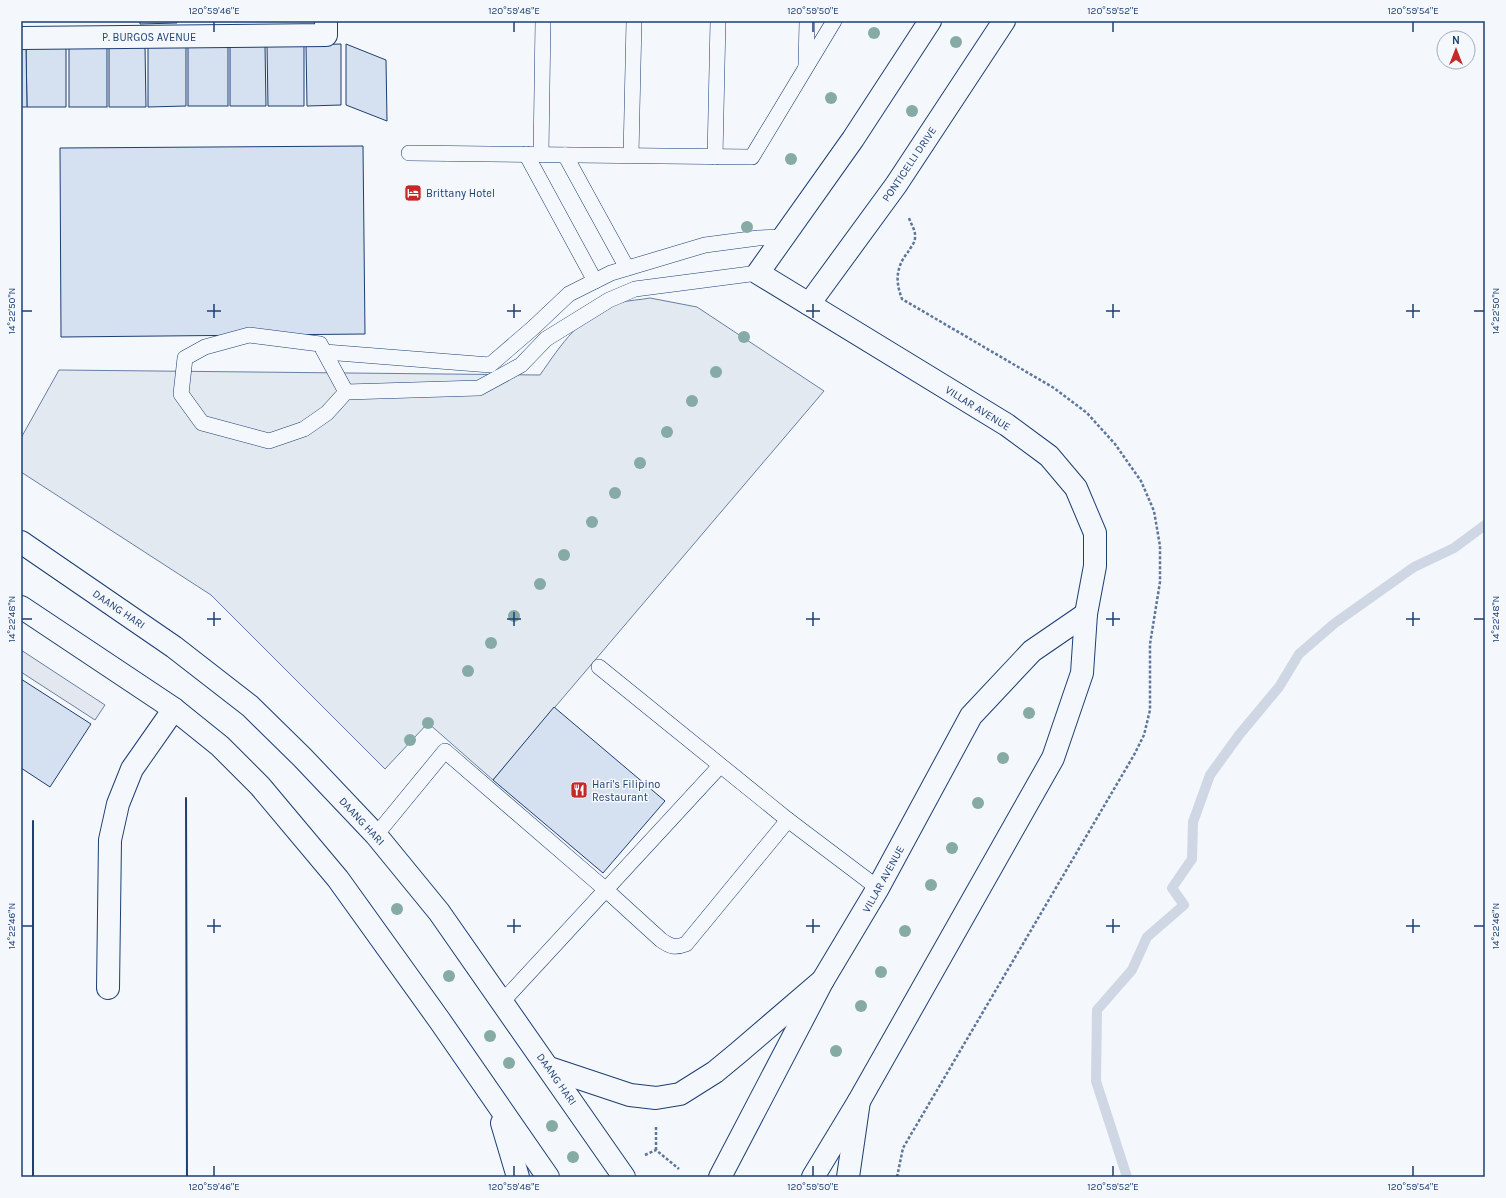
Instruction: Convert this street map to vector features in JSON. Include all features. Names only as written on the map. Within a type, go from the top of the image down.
[{"type":"street","points":[[758,273],[853,139],[930,21]]},
{"type":"street","name":"PONTICELLI DRIVE","points":[[809,304],[896,185],[1004,21]]},
{"type":"street","name":"P. BURGOS AVENUE","points":[[21,38],[326,28]]},
{"type":"street","name":"VILLAR AVENUE","points":[[758,273],[1007,425],[1049,456],[1076,488],[1095,533],[1095,566],[1086,614],[1082,673],[1053,758],[858,1101],[813,1177]]},
{"type":"street","name":"DAANG HARI","points":[[21,542],[174,647],[250,706],[302,757],[376,835],[439,912],[503,1001],[624,1177]]},
{"type":"street","points":[[21,608],[174,709],[220,746],[260,786],[338,878],[548,1177]]},
{"type":"street","name":"VILLAR AVENUE","points":[[720,1177],[824,980],[878,888],[971,716],[1032,651],[1086,614]]},
{"type":"street","points":[[108,988],[110,840],[118,804],[132,769],[174,709]]},
{"type":"street","points":[[549,1068],[630,1095],[656,1098],[680,1094],[720,1068],[824,980]]},
{"type":"street","points":[[848,1177],[858,1101]]},
{"type":"street","points":[[497,1104],[518,1177]]},
{"type":"lane","points":[[541,154],[543,21]]},
{"type":"lane","points":[[632,156],[634,21]]},
{"type":"lane","points":[[714,157],[718,21]]},
{"type":"lane","points":[[806,21],[806,66]]},
{"type":"lane","points":[[409,153],[752,157],[834,21]]},
{"type":"lane","points":[[526,154],[595,281]]},
{"type":"lane","points":[[565,155],[627,268]]},
{"type":"lane","points":[[325,352],[490,365],[533,328],[569,294],[611,273],[705,245],[758,238],[784,237]]},
{"type":"lane","points":[[346,392],[320,344],[249,335],[206,347],[185,358],[181,394],[202,423],[269,441],[304,429],[327,413],[346,392],[479,388],[521,365],[546,339],[609,300],[635,289],[758,273]]},
{"type":"lane","points":[[599,667],[788,820],[878,888]]},
{"type":"lane","points":[[376,835],[446,751],[605,889],[661,940],[670,946],[676,947],[686,944],[788,820]]},
{"type":"lane","points":[[503,1001],[720,766]]},
{"type":"path","points":[[656,1122],[656,1150]]},
{"type":"path","points":[[645,1155],[656,1150]]},
{"type":"path","points":[[656,1150],[680,1169]]},
{"type":"shaded area","points":[[650,298],[697,307],[824,391],[493,780],[428,723],[385,769],[211,595],[21,472],[21,438],[59,370],[540,375],[564,342],[583,322],[594,314],[619,303]]},
{"type":"shaded area","points":[[21,650],[105,705],[95,720],[21,672]]},
{"type":"building","points":[[140,21],[177,21],[177,23],[140,24]]},
{"type":"building","points":[[341,44],[341,105],[307,106],[306,45]]},
{"type":"building","points":[[346,44],[386,60],[387,121],[346,105]]},
{"type":"building","points":[[186,45],[186,106],[148,107],[148,46]]},
{"type":"building","points":[[188,45],[228,45],[228,106],[188,106]]},
{"type":"building","points":[[230,45],[265,45],[266,106],[230,106]]},
{"type":"building","points":[[267,45],[304,45],[304,106],[268,106]]},
{"type":"building","points":[[66,46],[66,107],[27,107],[26,47]]},
{"type":"building","points":[[69,46],[107,46],[107,107],[69,107]]},
{"type":"building","points":[[109,46],[145,46],[146,107],[109,107]]},
{"type":"building","points":[[21,47],[26,47],[27,107],[21,107]]},
{"type":"building","points":[[363,146],[365,334],[61,337],[60,148]]},
{"type":"building","points":[[21,679],[91,724],[50,787],[21,768]]},
{"type":"building","name":"Hari's Filipino Restaurant","points":[[554,707],[665,801],[603,873],[493,780]]},
{"type":"waterway","points":[[1127,1177],[1096,1081],[1097,1010],[1132,970],[1147,937],[1184,905],[1172,888],[1192,859],[1193,822],[1210,775],[1239,735],[1279,687],[1299,654],[1335,623],[1414,567],[1454,548],[1485,525]]},
{"type":"wall","points":[[186,798],[187,1177]]},
{"type":"wall","points":[[33,821],[33,1177]]},
{"type":"place","name":"Brittany Hotel","points":[[413,193]]},
{"type":"place","name":"Hari's Filipino Restaurant","points":[[579,790]]}]
